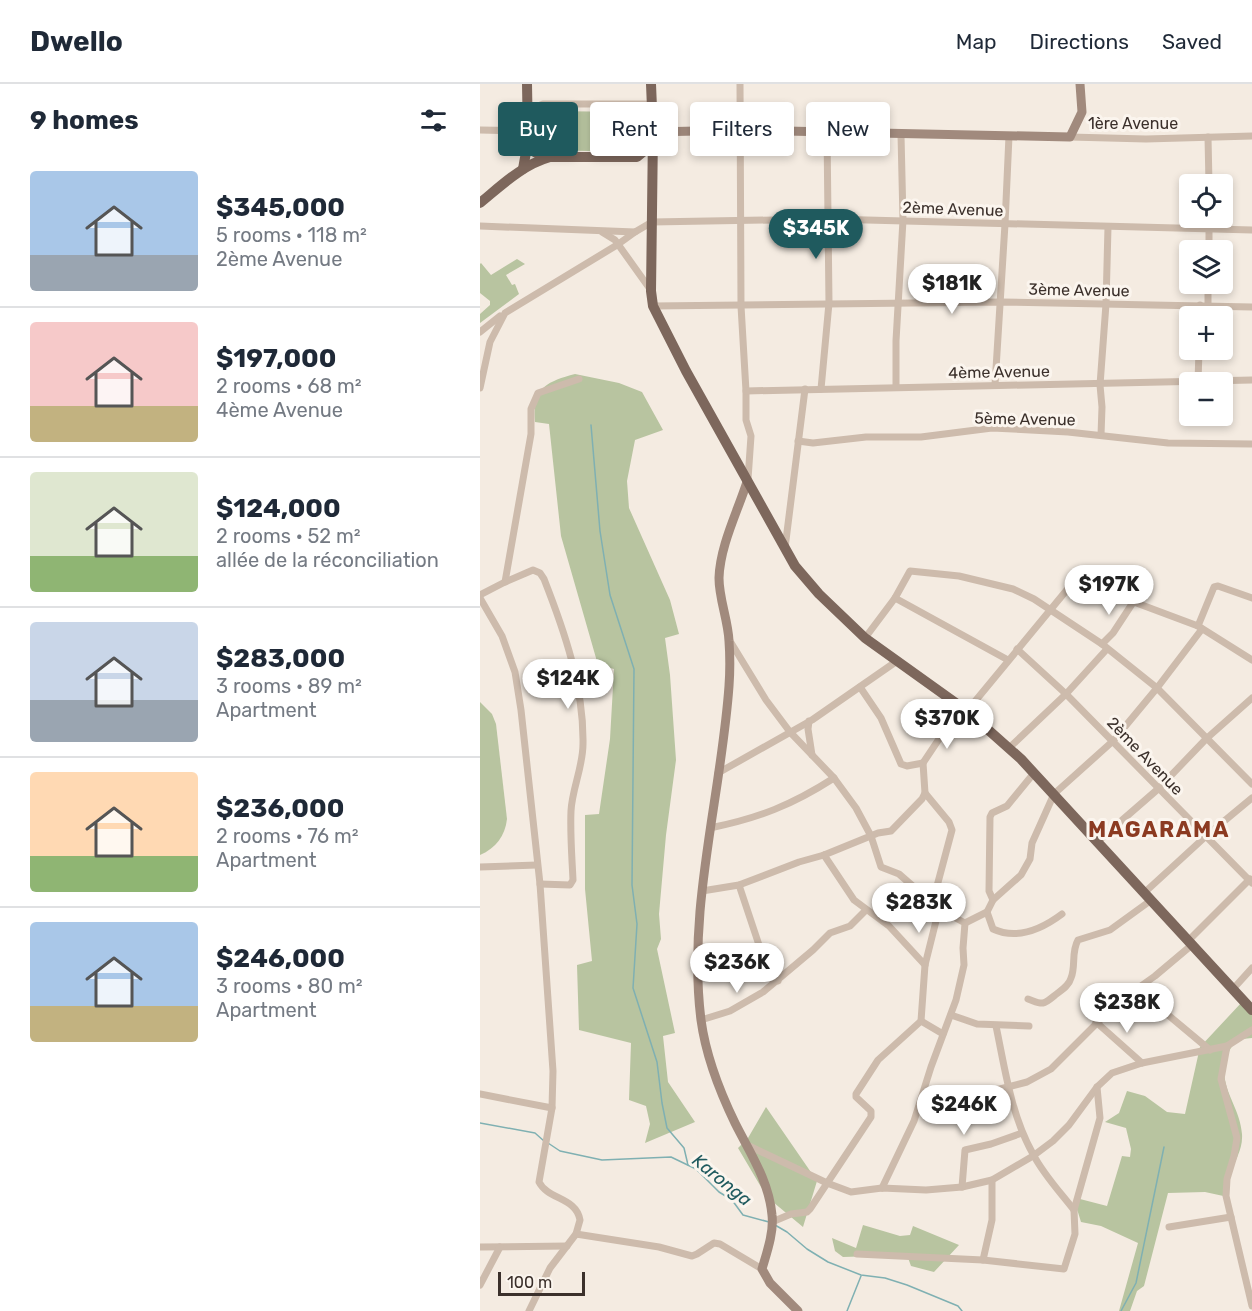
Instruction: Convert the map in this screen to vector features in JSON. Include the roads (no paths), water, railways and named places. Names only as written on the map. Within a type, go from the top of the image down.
[{"type":"main road","points":[[527,84],[527,102]]},
{"type":"main road","points":[[650,102],[651,84]]},
{"type":"main road","points":[[523,169],[525,156]]},
{"type":"main road","points":[[546,156],[637,157],[646,162],[652,176]]},
{"type":"main road","points":[[652,156],[651,291],[653,306],[747,483],[795,566],[819,594],[865,638],[963,708],[1009,748],[1252,1010]]},
{"type":"main road","points":[[480,202],[532,163],[552,157]]},
{"type":"street","points":[[740,84],[740,102]]},
{"type":"street","points":[[1070,138],[1082,111],[1080,84]]},
{"type":"street","points":[[480,130],[498,130]]},
{"type":"street","name":"1ère Avenue","points":[[890,135],[1146,139],[1252,136]]},
{"type":"street","points":[[896,387],[896,341],[903,220],[901,135]]},
{"type":"street","points":[[995,385],[1009,136]]},
{"type":"street","points":[[1208,137],[1209,174]]},
{"type":"street","points":[[741,156],[741,306],[746,420],[751,443],[747,483],[723,551],[720,569],[719,580],[729,640],[729,683],[702,891],[698,965],[701,1020],[706,1048],[714,1074],[759,1167],[772,1213],[762,1269]]},
{"type":"street","points":[[821,389],[829,303],[828,156]]},
{"type":"street","name":"2ème Avenue","points":[[652,222],[829,219],[1252,230]]},
{"type":"street","points":[[480,332],[505,313],[652,222]]},
{"type":"street","points":[[480,226],[635,232]]},
{"type":"street","points":[[1101,435],[1100,385],[1106,304],[1108,227]]},
{"type":"street","points":[[591,230],[606,233],[615,240],[651,291]]},
{"type":"street","points":[[1209,230],[1209,240]]},
{"type":"street","points":[[1204,305],[1206,294]]},
{"type":"street","name":"3ème Avenue","points":[[653,306],[1001,302],[1252,307]]},
{"type":"street","points":[[480,388],[490,342],[505,313]]},
{"type":"street","points":[[505,582],[531,435],[532,404],[538,393],[579,379]]},
{"type":"street","name":"4ème Avenue","points":[[1233,381],[1252,380]]},
{"type":"street","name":"4ème Avenue","points":[[746,391],[1179,383]]},
{"type":"street","points":[[785,551],[788,512],[805,389]]},
{"type":"street","name":"5ème Avenue","points":[[798,441],[813,443],[866,437],[921,437],[992,428],[1101,435],[1168,443],[1252,444]]},
{"type":"street","points":[[529,1311],[550,1268],[576,1234],[580,1220],[575,1208],[542,1187],[539,1182],[552,1108],[552,1052],[540,884],[515,672],[502,636],[480,597],[505,582],[533,570],[543,575],[562,625],[579,696],[583,744],[580,773],[571,810],[573,880],[570,885],[540,884]]},
{"type":"street","points":[[865,638],[895,598],[909,572],[913,570],[959,576],[1013,589],[1052,610],[1105,646],[1157,688],[1252,784]]},
{"type":"street","points":[[702,891],[739,885],[893,830],[909,810],[922,799],[925,793],[923,763],[947,727],[1052,610],[1075,580],[1200,627],[1252,660]]},
{"type":"street","points":[[965,923],[987,912],[993,900],[1021,875],[1030,859],[1032,843],[1054,794],[1113,741],[1157,688],[1200,627],[1214,587],[1218,586],[1252,598]]},
{"type":"street","points":[[895,598],[1008,660]]},
{"type":"street","points":[[1009,748],[1066,694],[1105,646],[1134,601]]},
{"type":"street","points":[[729,640],[766,700],[790,732],[834,778],[856,808],[871,836],[881,867],[899,874],[933,901],[939,909],[965,923]]},
{"type":"street","name":"2ème Avenue","points":[[1017,649],[1066,694],[1205,837],[1251,880]]},
{"type":"street","points":[[718,773],[809,721],[897,661]]},
{"type":"street","points":[[860,687],[881,718],[901,764],[907,766],[923,763]]},
{"type":"street","points":[[1098,842],[1158,789],[1206,739],[1252,698]]},
{"type":"street","points":[[809,721],[812,755]]},
{"type":"street","points":[[993,900],[989,891],[990,817],[992,813],[1007,806],[1034,773]]},
{"type":"street","points":[[710,828],[751,819],[780,809],[834,778]]},
{"type":"street","points":[[925,793],[950,822],[952,830],[933,901]]},
{"type":"street","points":[[1028,999],[1044,1003],[1067,985],[1072,976],[1074,945],[1078,940],[1110,930],[1147,897],[1205,837],[1252,798]]},
{"type":"street","points":[[824,855],[844,888],[866,910],[888,926],[925,965]]},
{"type":"street","points":[[480,867],[537,865]]},
{"type":"street","points":[[968,1097],[1027,1082],[1051,1069],[1096,1022],[1191,942],[1251,880]]},
{"type":"street","points":[[739,885],[759,945],[775,971],[778,981]]},
{"type":"street","points":[[772,1222],[791,1214],[807,1212],[872,1114],[856,1097],[857,1091],[878,1060],[921,1021],[925,965],[939,909]]},
{"type":"street","points":[[701,1020],[738,1007],[778,981],[830,933],[850,926],[866,910]]},
{"type":"street","points":[[987,912],[993,929],[1010,933],[1038,930],[1062,914]]},
{"type":"street","points":[[882,1188],[914,1121],[951,1015],[964,965],[965,923]]},
{"type":"street","points":[[1233,989],[1252,968]]},
{"type":"street","points":[[1137,989],[1210,1050]]},
{"type":"street","points":[[951,1015],[977,1024],[1029,1026]]},
{"type":"street","points":[[921,1021],[943,1034]]},
{"type":"street","points":[[1096,1022],[1142,1063]]},
{"type":"street","points":[[996,1026],[1008,1088],[1022,1133],[1034,1156],[1074,1210]]},
{"type":"street","points":[[747,1145],[851,1192],[882,1188],[926,1190],[962,1187],[992,1180],[1034,1156],[1069,1125],[1097,1087],[1112,1073],[1142,1063],[1227,1046],[1252,1029]]},
{"type":"street","points":[[1227,1046],[1221,1079],[1237,1138],[1225,1188],[1252,1306]]},
{"type":"street","points":[[857,1254],[983,1260],[1064,1269],[1075,1234],[1074,1210],[1100,1118],[1097,1087]]},
{"type":"street","points":[[480,1094],[552,1108]]},
{"type":"street","points":[[962,1187],[965,1150],[1022,1133]]},
{"type":"street","points":[[983,1260],[992,1220],[992,1180]]},
{"type":"street","points":[[1169,1227],[1231,1217]]},
{"type":"street","points":[[576,1234],[648,1245],[692,1256],[714,1243],[720,1244],[762,1269],[770,1283],[798,1311]]},
{"type":"street","points":[[480,1247],[567,1246]]},
{"type":"street","points":[[480,1285],[500,1247]]},
{"type":"waterway","points":[[591,425],[600,531],[610,595],[634,669],[632,885],[637,924],[633,988],[657,1062],[667,1128],[684,1148],[688,1165]]},
{"type":"waterway","name":"Karonga","points":[[480,1123],[535,1133],[544,1141]]},
{"type":"waterway","name":"Karonga","points":[[548,1143],[560,1151],[602,1160],[671,1157],[696,1169],[719,1192],[732,1200],[743,1215],[769,1222]]},
{"type":"waterway","points":[[1121,1311],[1136,1283],[1164,1147]]},
{"type":"waterway","name":"Karonga","points":[[775,1225],[828,1262],[861,1275],[885,1278],[907,1285],[958,1306],[962,1311]]},
{"type":"waterway","points":[[847,1311],[861,1276]]},
{"type":"district","name":"MAGARAMA","points":[[1159,829]]}]
